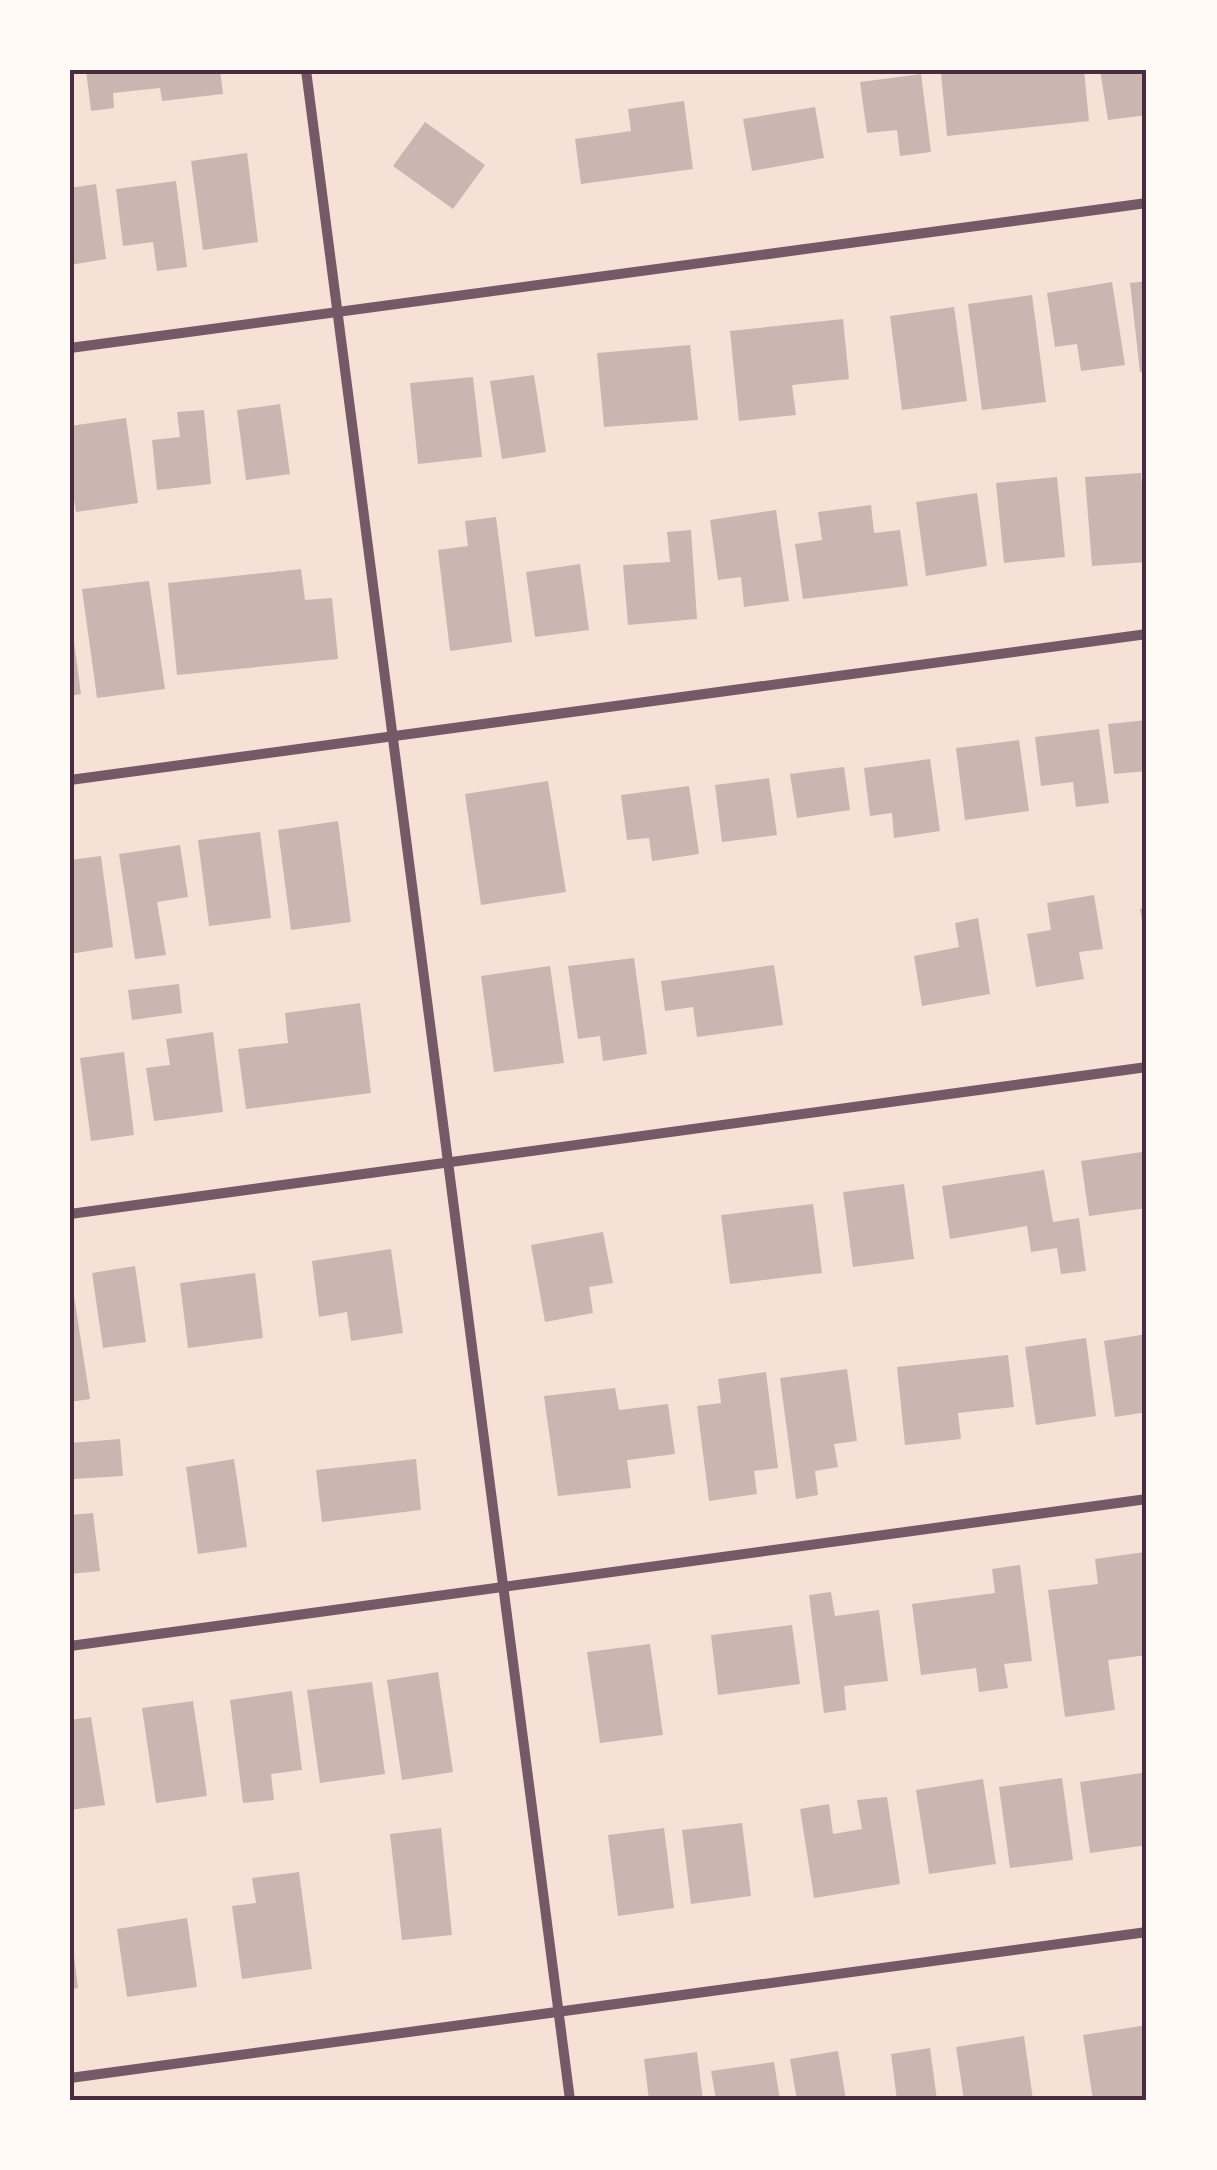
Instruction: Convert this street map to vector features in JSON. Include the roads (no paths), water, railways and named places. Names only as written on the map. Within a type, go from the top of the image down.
[{"type":"street","points":[[306,70],[570,2100]]},
{"type":"street","points":[[70,348],[1147,204]]},
{"type":"street","points":[[70,780],[1147,634]]},
{"type":"street","points":[[70,1214],[1147,1067]]},
{"type":"street","points":[[70,1646],[1147,1499]]},
{"type":"street","points":[[70,2078],[1147,1932]]}]
